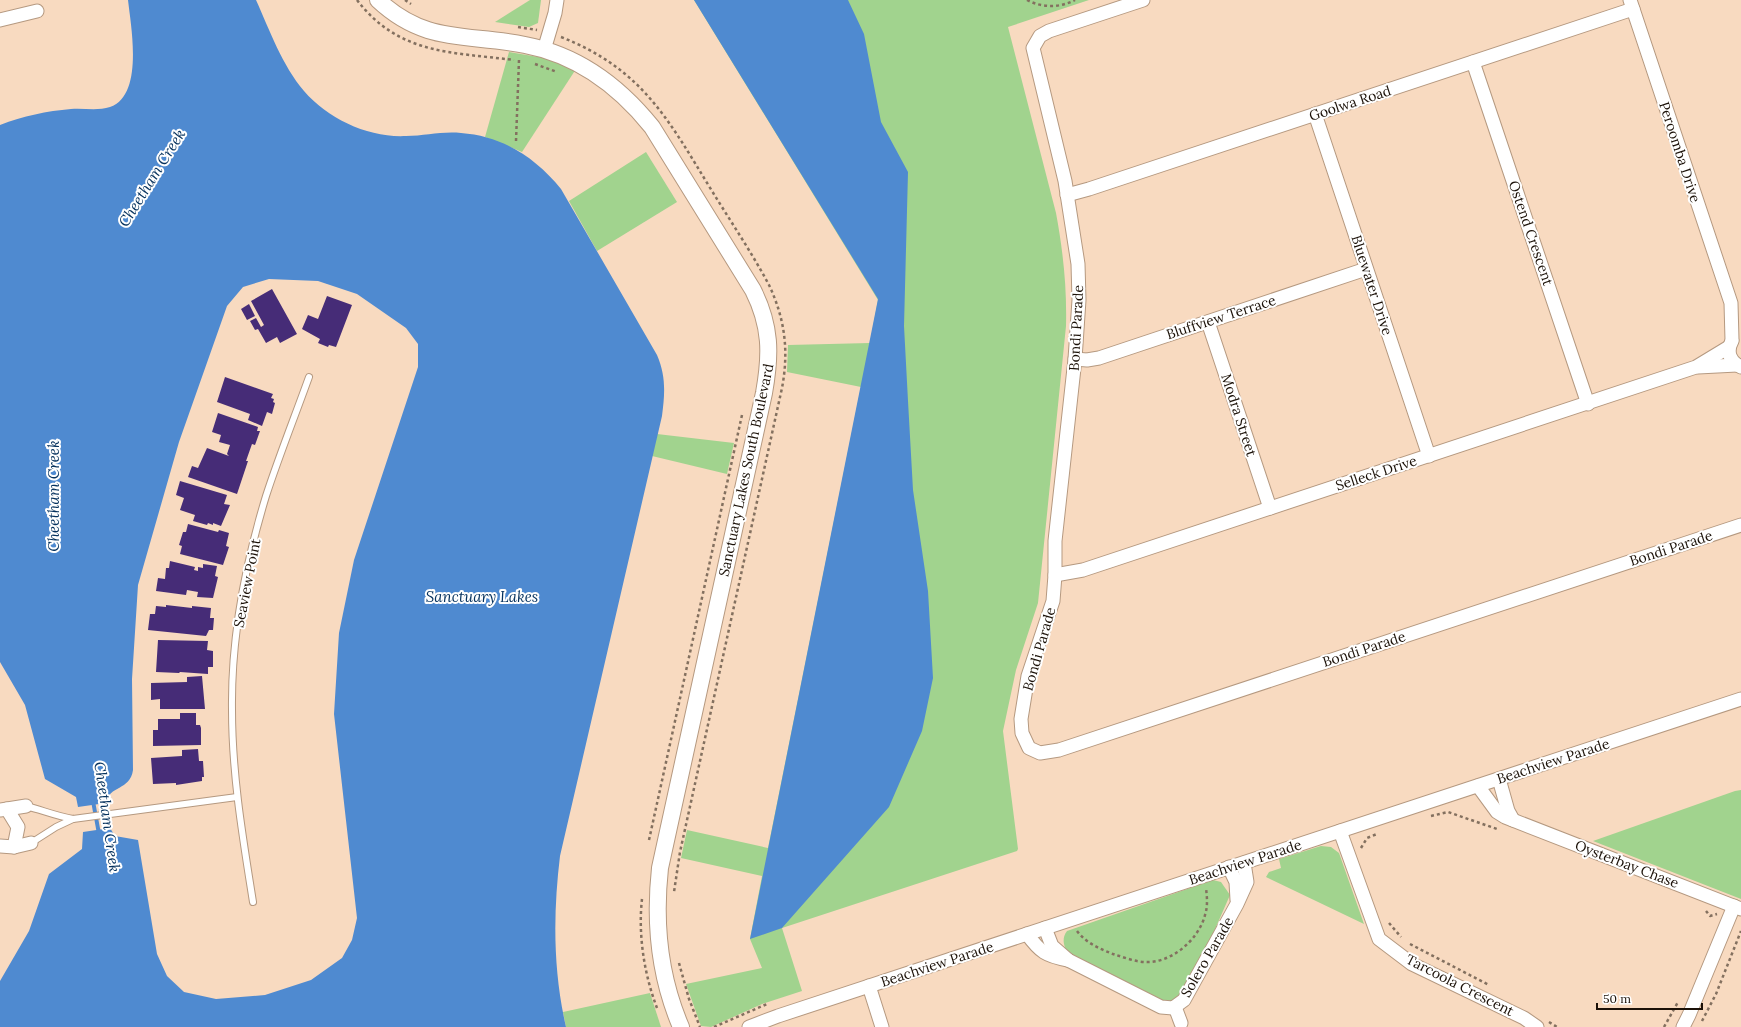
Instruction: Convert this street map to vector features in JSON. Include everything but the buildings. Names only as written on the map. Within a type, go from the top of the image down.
[{"type":"street","name":"Sanctuary Lakes South Boulevard","points":[[378,0],[402,19],[418,28],[449,36],[525,45],[544,50],[575,62],[613,86],[637,108],[652,127],[753,290],[763,314],[769,340],[768,374],[660,868],[657,908],[661,960],[670,998],[681,1027]]},
{"type":"street","points":[[544,50],[550,33],[557,0]]},
{"type":"street","name":"Bondi Parade","points":[[1143,0],[1049,31],[1040,36],[1034,44],[1033,52],[1035,63],[1062,169],[1078,264],[1079,315],[1054,541],[1055,575],[1053,601],[1028,676],[1021,719],[1022,733],[1029,748],[1040,753],[1059,750],[1741,525]]},
{"type":"street","name":"Goolwa Road","points":[[1066,195],[1089,190],[1473,62],[1631,5]]},
{"type":"street","name":"Peroomba Drive","points":[[1631,5],[1731,303],[1734,341]]},
{"type":"street","points":[[0,20],[37,11]]},
{"type":"street","name":"Ostend Crescent","points":[[1473,62],[1588,404]]},
{"type":"street","name":"Bluewater Drive","points":[[1315,114],[1429,456]]},
{"type":"street","name":"Bluffview Terrace","points":[[1075,359],[1087,360],[1099,358],[1366,269]]},
{"type":"street","name":"Peroomba Drive","points":[[1731,303],[1741,318]]},
{"type":"street","name":"Modra Street","points":[[1208,322],[1270,508]]},
{"type":"street","name":"Selleck Drive","points":[[1734,341],[1730,357],[1739,366]]},
{"type":"street","name":"Selleck Drive","points":[[1055,575],[1083,570],[1696,367],[1734,341]]},
{"type":"street","name":"Selleck Drive","points":[[1696,367],[1739,366]]},
{"type":"street","name":"Beachview Parade","points":[[749,1027],[1229,867],[1741,700]]},
{"type":"street","points":[[1499,779],[1508,811],[1513,820]]},
{"type":"street","name":"Oysterbay Chase","points":[[1478,786],[1497,812],[1513,820],[1735,910]]},
{"type":"street","points":[[14,847],[18,827],[4,810],[26,806]]},
{"type":"street","name":"Tarcoola Crescent","points":[[1340,831],[1379,939],[1412,964],[1524,1018],[1541,1023]]},
{"type":"street","points":[[0,846],[14,847],[31,844]]},
{"type":"street","name":"Solero Parade","points":[[1045,928],[1052,946],[1068,960],[1161,1007],[1175,1008],[1184,1000],[1237,904],[1247,882],[1244,863]]},
{"type":"street","name":"Solero Parade","points":[[1229,867],[1236,882],[1237,904]]},
{"type":"street","points":[[1683,1027],[1735,910]]},
{"type":"street","name":"Solero Parade","points":[[1027,934],[1040,950],[1051,957],[1068,960]]},
{"type":"street","points":[[869,986],[882,1027]]},
{"type":"street","name":"Solero Parade","points":[[1175,1008],[1181,1023]]},
{"type":"lane","name":"Seaview Point","points":[[253,902],[237,797],[232,710],[233,666],[239,610],[247,565],[266,496],[309,377]]},
{"type":"lane","points":[[26,806],[43,810],[55,816],[73,819],[237,797]]},
{"type":"lane","points":[[31,844],[56,827],[73,819]]},
{"type":"path","points":[[357,0],[368,13],[387,29],[426,48],[460,54],[523,61]]},
{"type":"path","points":[[405,0],[415,7]]},
{"type":"path","points":[[1027,0],[1044,6],[1056,7],[1075,0]]},
{"type":"path","points":[[514,27],[550,33],[601,57],[622,71],[643,90],[663,113],[769,285],[779,309],[786,341],[786,369],[680,852],[674,898]]},
{"type":"path","points":[[516,141],[519,60]]},
{"type":"path","points":[[531,63],[562,74]]},
{"type":"path","points":[[649,842],[743,412]]},
{"type":"path","points":[[1428,817],[1448,812],[1499,830]]},
{"type":"path","points":[[1350,858],[1363,854],[1361,847],[1367,838],[1381,833]]},
{"type":"path","points":[[1071,920],[1084,939],[1102,950],[1125,958],[1146,962],[1157,961],[1171,956],[1186,946],[1197,933],[1205,916],[1207,898],[1204,876]]},
{"type":"path","points":[[642,897],[641,929],[644,959],[657,1010]]},
{"type":"path","points":[[1700,908],[1707,911],[1712,921]]},
{"type":"path","points":[[1710,916],[1716,913],[1735,910]]},
{"type":"path","points":[[1387,921],[1395,932],[1404,939]]},
{"type":"path","points":[[1699,1027],[1716,994],[1741,931]]},
{"type":"path","points":[[1408,943],[1492,987]]},
{"type":"path","points":[[678,956],[684,984],[700,1027]]},
{"type":"path","points":[[1664,1027],[1679,1000]]},
{"type":"path","points":[[1541,1023],[1557,1027]]},
{"type":"green space","points":[[530,0],[541,0],[538,23],[529,27],[495,22]]},
{"type":"green space","points":[[694,0],[1089,0],[1008,27],[1056,213],[1061,241],[1066,297],[1066,326],[1038,603],[1016,670],[1003,731],[1018,849],[1017,851],[782,928],[802,991],[762,1004],[711,1027],[701,1026],[686,984],[762,968],[750,939],[762,876],[681,858],[687,830],[768,848],[861,387],[787,372],[788,345],[870,343],[878,300]]},
{"type":"green space","points":[[509,52],[550,59],[576,69],[522,152],[485,137]]},
{"type":"green space","points":[[646,152],[677,202],[597,251],[569,201]]},
{"type":"green space","points":[[657,434],[734,443],[727,474],[652,456]]},
{"type":"green space","points":[[1741,790],[1741,899],[1593,841],[1735,791]]},
{"type":"green space","points":[[1321,846],[1331,847],[1339,853],[1364,924],[1266,877],[1269,872],[1281,868],[1279,859]]},
{"type":"green space","points":[[1213,880],[1221,882],[1230,895],[1184,1000],[1161,1007],[1067,952],[1064,936],[1067,931]]},
{"type":"green space","points":[[650,993],[661,1027],[566,1027],[563,1012]]},
{"type":"water","name":"Sanctuary Lakes","points":[[128,0],[256,0],[277,47],[296,81],[314,101],[337,118],[364,130],[392,136],[413,136],[440,133],[476,135],[504,144],[529,158],[561,189],[657,355],[662,370],[664,385],[662,416],[560,856],[555,921],[559,984],[566,1027],[0,1027],[0,981],[29,931],[49,874],[82,849],[83,832],[110,828],[115,836],[138,840],[157,954],[167,976],[184,992],[216,999],[265,995],[311,980],[342,958],[352,940],[357,918],[334,714],[339,633],[354,560],[418,367],[418,344],[406,328],[357,294],[318,281],[269,279],[243,287],[227,306],[179,442],[138,585],[132,679],[133,770],[128,781],[111,793],[106,803],[78,807],[76,797],[45,779],[25,705],[0,662],[0,125],[35,114],[53,111],[110,107],[121,100],[128,89],[133,59],[133,43]]},
{"type":"water","points":[[694,0],[848,0],[864,34],[881,122],[908,172],[904,326],[913,490],[928,591],[933,678],[922,731],[889,807],[782,928],[750,939],[878,299]]},
{"type":"waterway","name":"Cheetham Creek","points":[[93,801],[99,834]]}]
